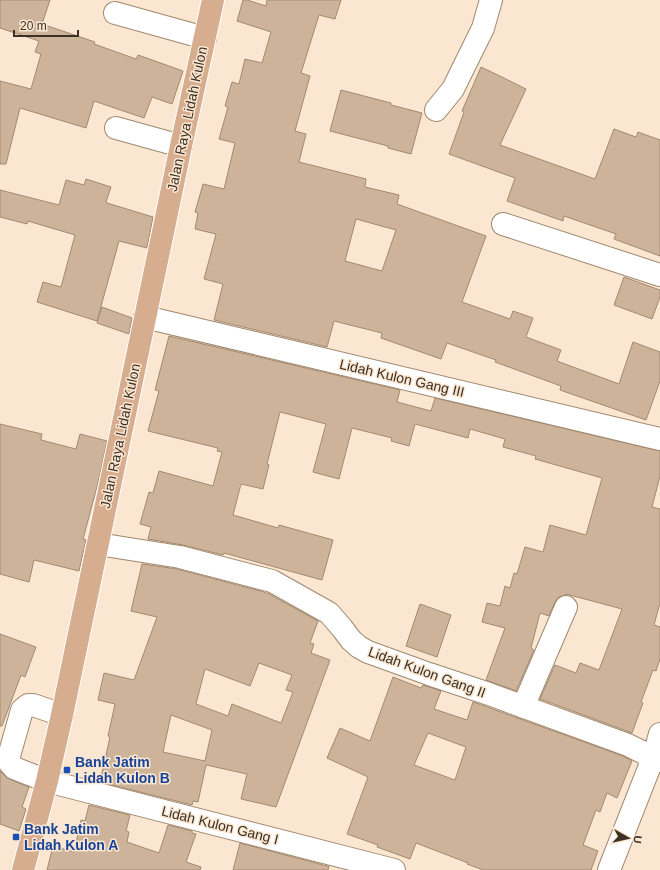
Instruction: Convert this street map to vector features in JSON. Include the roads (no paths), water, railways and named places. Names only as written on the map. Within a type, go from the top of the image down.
[{"type":"main road","name":"Jalan Raya Lidah Kulon","points":[[23,870],[47,781],[62,715],[213,0]]},
{"type":"street","points":[[436,110],[453,89],[483,28],[491,0]]},
{"type":"street","points":[[115,13],[204,38]]},
{"type":"street","points":[[116,128],[181,146]]},
{"type":"street","points":[[503,224],[660,275]]},
{"type":"street","name":"Lidah Kulon Gang III","points":[[145,317],[660,439]]},
{"type":"street","name":"Lidah Kulon Gang II","points":[[98,544],[180,557],[272,581],[329,613],[351,640],[368,652],[628,745],[656,760]]},
{"type":"street","points":[[523,707],[566,607]]},
{"type":"street","name":"Lidah Kulon Gang I","points":[[62,715],[33,705],[28,705],[22,710],[9,756],[9,762],[14,768],[47,781],[394,870]]},
{"type":"street","points":[[609,870],[656,760],[660,734]]},
{"type":"place","name":"Bank Jatim Lidah Kulon B","points":[[67,770]]},
{"type":"place","name":"Bank Jatim Lidah Kulon A","points":[[16,837]]}]
